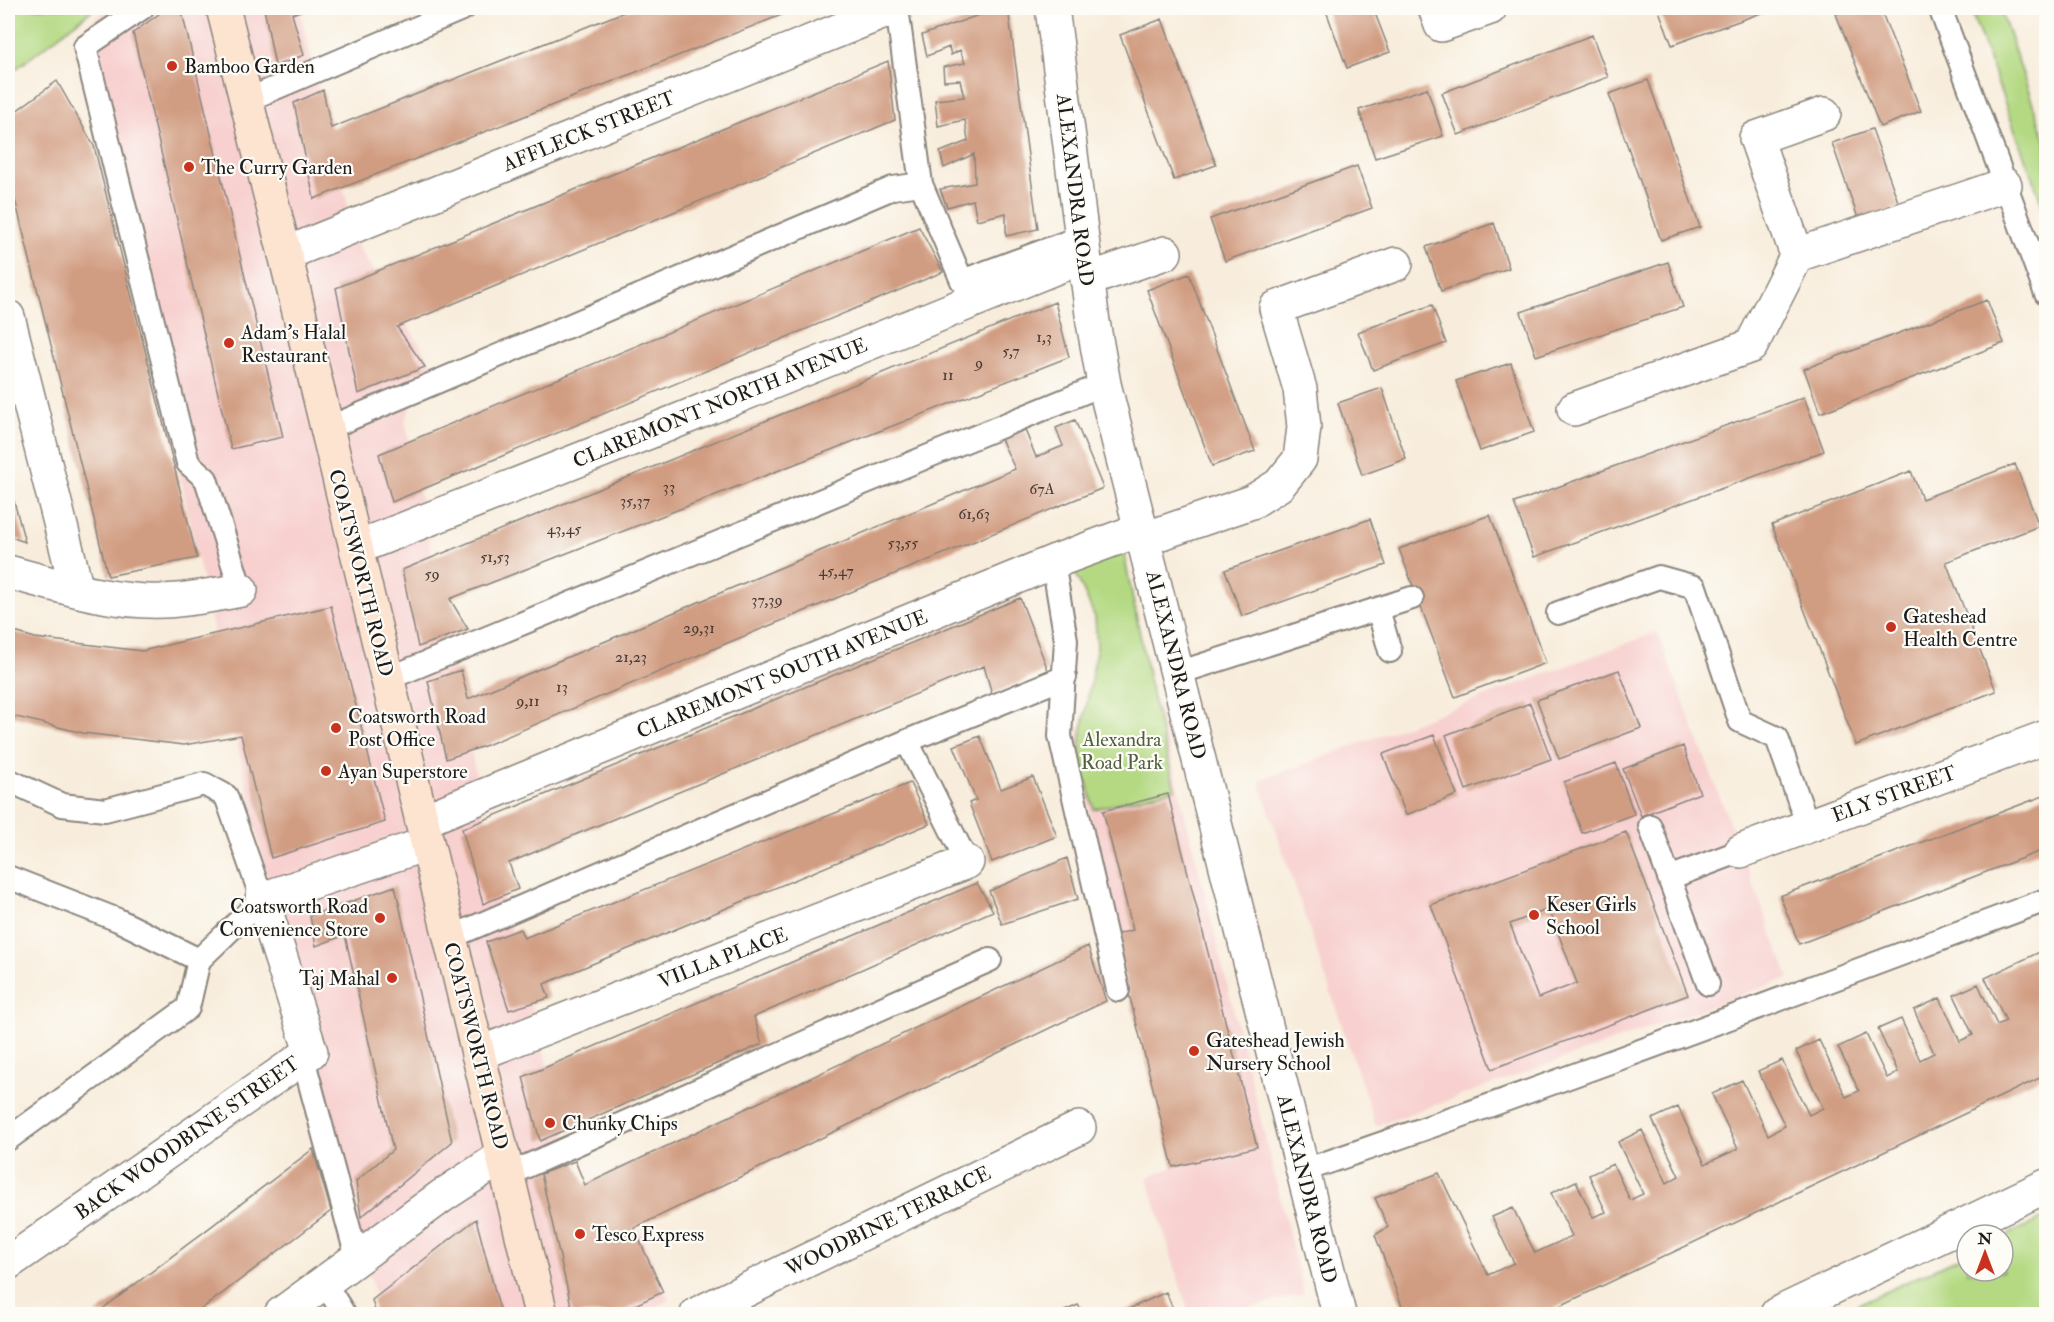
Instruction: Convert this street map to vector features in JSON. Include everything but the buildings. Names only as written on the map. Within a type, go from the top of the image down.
[{"type":"street","name":"COATSWORTH ROAD","points":[[223,8],[285,254],[541,1314]]},
{"type":"street","name":"AFFLECK STREET","points":[[285,254],[896,8]]},
{"type":"street","name":"ALEXANDRA ROAD","points":[[1052,8],[1084,258],[1104,384],[1339,1314]]},
{"type":"street","points":[[1435,8],[1441,25],[1490,8]]},
{"type":"street","points":[[1797,255],[1756,138],[1824,114]]},
{"type":"street","points":[[1574,409],[1751,346],[1797,255],[2005,185]]},
{"type":"street","name":"CLAREMONT NORTH AVENUE","points":[[356,548],[1084,258],[1165,253]]},
{"type":"street","name":"CLAREMONT SOUTH AVENUE","points":[[262,899],[424,832],[1053,562],[1252,502],[1279,485],[1300,459],[1304,427],[1300,389],[1276,308],[1396,264]]},
{"type":"street","points":[[8,317],[77,590]]},
{"type":"street","points":[[8,572],[77,590],[131,600],[189,600],[241,590]]},
{"type":"street","name":"ELY STREET","points":[[1741,851],[2046,737]]},
{"type":"street","name":"VILLA PLACE","points":[[478,1054],[967,862]]},
{"type":"street","name":"BACK WOODBINE STREET","points":[[8,1263],[311,1052],[262,899]]},
{"type":"street","name":"WOODBINE TERRACE","points":[[697,1314],[1079,1128]]},
{"type":"street","points":[[281,1314],[442,1196],[505,1166]]},
{"type":"street","points":[[1777,1314],[2046,1186]]},
{"type":"lane","points":[[142,8],[85,47],[188,463],[206,479],[241,590]]},
{"type":"lane","points":[[247,100],[464,8]]},
{"type":"lane","points":[[896,8],[921,184],[962,281],[1084,258]]},
{"type":"lane","points":[[1940,8],[2046,294]]},
{"type":"lane","points":[[326,429],[893,188],[921,184]]},
{"type":"lane","points":[[387,679],[1104,384]]},
{"type":"lane","points":[[1053,562],[1066,640],[1060,736],[1118,990]]},
{"type":"lane","points":[[1558,613],[1659,577],[1695,587],[1740,721],[1778,738],[1808,826]]},
{"type":"lane","points":[[1178,673],[1412,598]]},
{"type":"lane","points":[[1378,609],[1390,651]]},
{"type":"lane","points":[[449,938],[907,741],[1065,677]]},
{"type":"lane","points":[[907,741],[967,862]]},
{"type":"lane","name":"BACK WOODBINE STREET","points":[[8,780],[62,805],[105,810],[204,784],[226,796],[262,899]]},
{"type":"lane","points":[[1650,826],[1708,984]]},
{"type":"lane","points":[[1669,878],[1741,851]]},
{"type":"lane","points":[[8,877],[118,920],[199,960]]},
{"type":"lane","points":[[8,1139],[188,1008],[199,960],[262,899]]},
{"type":"lane","points":[[1302,1171],[1564,1078],[2046,900]]},
{"type":"lane","points":[[505,1166],[990,960]]},
{"type":"lane","points":[[303,1058],[357,1258]]},
{"type":"lane","points":[[324,1282],[344,1314]]},
{"type":"shaded area","points":[[106,8],[299,8],[358,247],[432,364],[405,420],[494,866],[568,1142],[607,1240],[639,1230],[669,1300],[642,1314],[380,1314],[268,884],[84,29]]},
{"type":"shaded area","name":"Keser Girls School","points":[[1657,632],[1789,978],[1376,1126],[1259,781]]},
{"type":"shaded area","name":"Gateshead Jewish Nursery School","points":[[1157,702],[1304,1294],[1224,1314],[1189,1314],[1147,1177],[1173,1167],[1114,935],[1121,932],[1074,754],[1078,726]]},
{"type":"green space","points":[[8,8],[95,8],[8,75]]},
{"type":"green space","points":[[1970,8],[2000,8],[2046,142],[2046,215]]},
{"type":"green space","name":"Alexandra Road Park","points":[[1123,550],[1153,699],[1175,789],[1094,809],[1079,753],[1097,647],[1095,617],[1074,570]]},
{"type":"green space","points":[[2046,1217],[2046,1314],[1837,1314],[1955,1260],[1955,1283],[2015,1283],[2015,1231]]},
{"type":"place","name":"Bamboo Garden","points":[[172,66]]},
{"type":"place","name":"The Curry Garden","points":[[189,167]]},
{"type":"place","name":"Adam's Halal Restaurant","points":[[229,343]]},
{"type":"place","name":"Gateshead Health Centre","points":[[1891,627]]},
{"type":"place","name":"Coatsworth Road Post Office","points":[[336,728]]},
{"type":"place","name":"Ayan Superstore","points":[[326,771]]},
{"type":"place","name":"Keser Girls School","points":[[1534,915]]},
{"type":"place","name":"Coatsworth Road Convenience Store","points":[[380,918]]},
{"type":"place","name":"Taj Mahal","points":[[392,978]]},
{"type":"place","name":"Gateshead Jewish Nursery School","points":[[1194,1051]]},
{"type":"place","name":"Chunky Chips","points":[[550,1123]]},
{"type":"place","name":"Tesco Express","points":[[580,1234]]}]
